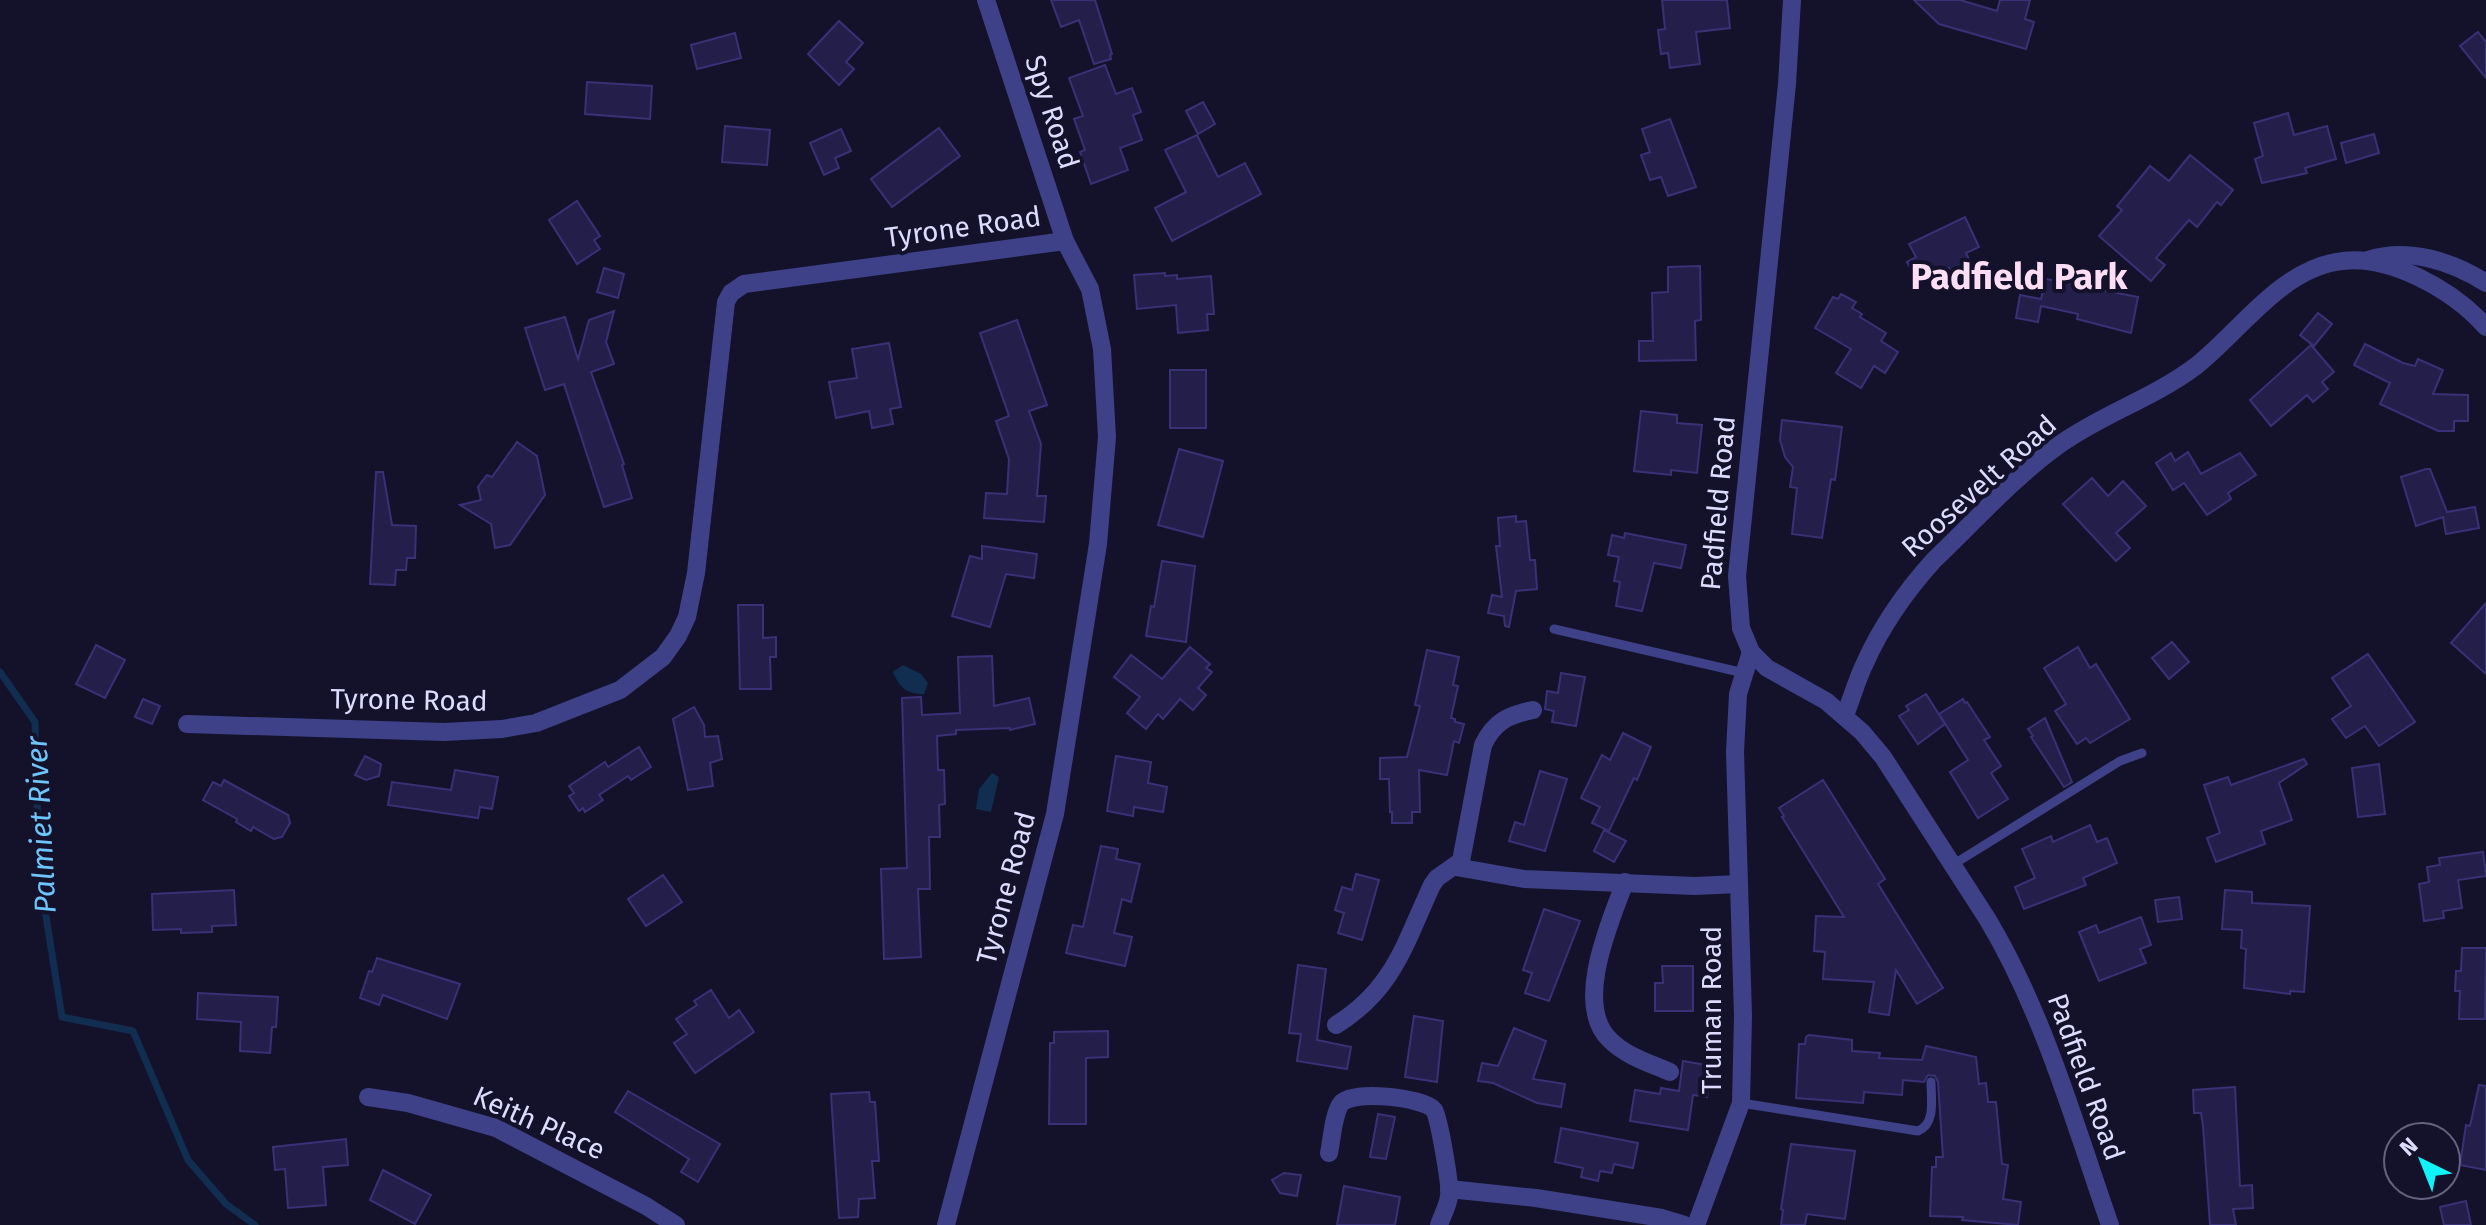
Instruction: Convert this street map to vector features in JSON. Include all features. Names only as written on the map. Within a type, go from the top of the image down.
[{"type":"street","name":"Spy Road","points":[[986,0],[1065,241]]},
{"type":"street","name":"Padfield Road","points":[[1792,0],[1787,84],[1737,576],[1741,628],[1751,652],[1780,677],[1802,687],[1845,715],[1883,757],[1954,864],[2021,980],[2110,1225]]},
{"type":"street","name":"Tyrone Road","points":[[187,724],[444,732],[502,729],[536,723],[620,690],[663,657],[687,617],[696,573],[726,302],[731,293],[744,284],[1065,241],[1090,289],[1102,349],[1107,437],[1098,544],[1055,814],[946,1225]]},
{"type":"street","name":"Roosevelt Road","points":[[1845,715],[1873,645],[1917,579],[2027,472],[2059,444],[2164,389],[2199,363],[2268,299],[2311,269],[2332,262],[2368,260],[2396,253],[2430,258],[2471,273],[2486,283]]},
{"type":"street","name":"Roosevelt Road","points":[[2368,260],[2454,297],[2486,327]]},
{"type":"street","name":"Truman Road","points":[[1696,1225],[1741,1103],[1743,1016],[1735,752],[1738,694],[1751,652]]},
{"type":"street","points":[[1336,1025],[1354,1014],[1400,961],[1432,885],[1442,874],[1456,867],[1464,853],[1483,745],[1488,734],[1502,719],[1533,710]]},
{"type":"street","name":"Truman Road","points":[[1456,867],[1524,879],[1695,886],[1739,884]]},
{"type":"street","name":"Truman Road","points":[[1625,882],[1603,942],[1595,986],[1596,1014],[1601,1029],[1618,1046],[1670,1072]]},
{"type":"street","name":"Keith Place","points":[[368,1097],[408,1103],[496,1128],[646,1206],[676,1225]]},
{"type":"street","points":[[1329,1153],[1340,1105],[1349,1097],[1384,1097],[1425,1104],[1435,1111],[1449,1189],[1439,1225]]},
{"type":"street","points":[[1449,1189],[1536,1198],[1647,1215],[1685,1225]]},
{"type":"lane","points":[[1554,629],[1744,673]]},
{"type":"lane","points":[[1954,864],[2120,761],[2142,753]]},
{"type":"lane","points":[[1741,1103],[1922,1131],[1929,1123],[1931,1082]]},
{"type":"water","points":[[903,665],[921,674],[928,683],[924,694],[908,691],[898,682],[893,672]]},
{"type":"water","points":[[992,773],[999,777],[991,812],[976,809],[979,789]]},
{"type":"building","points":[[1051,0],[1095,0],[1111,59],[1094,64],[1079,20],[1061,27]]},
{"type":"building","points":[[1662,0],[1727,0],[1730,28],[1696,32],[1700,64],[1670,68],[1668,53],[1661,54],[1658,30],[1665,29]]},
{"type":"building","points":[[1914,0],[1960,0],[1997,11],[2000,0],[2030,0],[2025,19],[2034,22],[2026,49],[1939,24]]},
{"type":"building","points":[[839,21],[863,43],[846,62],[854,69],[839,85],[808,54]]},
{"type":"building","points":[[2478,32],[2486,42],[2486,78],[2460,46]]},
{"type":"building","points":[[735,33],[741,58],[697,69],[691,45]]},
{"type":"building","points":[[1105,65],[1116,94],[1132,88],[1141,112],[1133,115],[1142,140],[1120,148],[1128,170],[1091,184],[1080,152],[1085,150],[1074,119],[1083,116],[1069,78]]},
{"type":"building","points":[[587,82],[652,86],[650,119],[585,114]]},
{"type":"building","points":[[1203,102],[1215,124],[1198,134],[1186,111]]},
{"type":"building","points":[[2288,113],[2294,135],[2327,126],[2336,159],[2305,168],[2307,173],[2262,183],[2255,159],[2263,156],[2254,123]]},
{"type":"building","points":[[1670,119],[1696,187],[1668,196],[1661,177],[1650,180],[1641,155],[1650,152],[1642,129]]},
{"type":"building","points":[[725,126],[770,130],[767,165],[722,162]]},
{"type":"building","points":[[939,128],[960,156],[892,207],[871,179]]},
{"type":"building","points":[[841,129],[851,151],[835,158],[839,168],[824,175],[810,143]]},
{"type":"building","points":[[2374,134],[2379,153],[2346,163],[2341,143]]},
{"type":"building","points":[[1197,135],[1218,177],[1245,163],[1261,194],[1172,241],[1155,208],[1186,192],[1165,150]]},
{"type":"building","points":[[2190,155],[2233,190],[2221,205],[2217,202],[2197,227],[2189,220],[2156,258],[2165,265],[2151,281],[2099,236],[2122,210],[2117,206],[2150,166],[2169,181]]},
{"type":"building","points":[[577,201],[600,236],[594,240],[600,249],[577,264],[549,220]]},
{"type":"building","points":[[1965,217],[1979,247],[1966,253],[1971,264],[1951,273],[1949,268],[1918,284],[1907,262],[1916,257],[1909,244]]},
{"type":"building","points":[[1700,266],[1701,320],[1695,321],[1696,360],[1639,361],[1639,341],[1653,341],[1652,293],[1668,292],[1668,267]]},
{"type":"building","points":[[604,268],[624,274],[618,298],[597,292]]},
{"type":"building","points":[[1165,273],[1165,276],[1177,275],[1177,279],[1211,276],[1214,314],[1207,314],[1208,330],[1178,333],[1176,305],[1137,309],[1134,275]]},
{"type":"building","points":[[2046,279],[2138,297],[2131,333],[2077,319],[2078,314],[2041,306],[2038,322],[2016,318],[2020,295],[2041,299]]},
{"type":"building","points":[[1841,294],[1856,302],[1852,308],[1862,314],[1860,317],[1886,333],[1881,341],[1898,352],[1885,373],[1874,366],[1861,388],[1836,373],[1851,349],[1815,328],[1833,297],[1838,299]]},
{"type":"building","points":[[614,311],[606,342],[614,364],[591,372],[624,464],[632,498],[604,507],[564,384],[545,390],[525,328],[565,317],[578,359],[589,320]]},
{"type":"building","points":[[2318,313],[2332,324],[2314,346],[2300,335]]},
{"type":"building","points":[[1017,320],[1047,405],[1029,411],[1041,444],[1037,496],[1046,496],[1044,522],[984,518],[986,493],[1007,494],[1009,459],[996,421],[1009,416],[980,333]]},
{"type":"building","points":[[889,343],[901,407],[890,409],[893,424],[872,428],[869,411],[836,418],[829,382],[857,378],[852,349]]},
{"type":"building","points":[[2365,344],[2403,363],[2415,366],[2418,359],[2443,370],[2433,394],[2468,395],[2468,421],[2454,421],[2454,431],[2438,431],[2380,404],[2390,383],[2354,365]]},
{"type":"building","points":[[2311,345],[2334,372],[2322,382],[2328,389],[2313,402],[2307,395],[2271,426],[2250,400]]},
{"type":"building","points":[[1170,370],[1206,370],[1206,428],[1170,428]]},
{"type":"building","points":[[1641,411],[1677,415],[1677,423],[1702,425],[1697,473],[1671,470],[1671,475],[1634,471]]},
{"type":"building","points":[[1782,420],[1842,427],[1835,480],[1831,479],[1822,538],[1792,534],[1797,488],[1790,487],[1793,467],[1785,457],[1780,440]]},
{"type":"building","points":[[517,442],[537,456],[545,495],[510,545],[495,548],[491,524],[460,505],[481,500],[478,487],[487,475],[492,477]]},
{"type":"building","points":[[1179,449],[1223,461],[1203,537],[1158,525]]},
{"type":"building","points":[[2188,452],[2201,474],[2240,453],[2256,475],[2228,493],[2231,499],[2207,515],[2184,483],[2173,490],[2156,463],[2171,453],[2175,461]]},
{"type":"building","points":[[2430,469],[2447,512],[2475,507],[2479,528],[2446,534],[2443,517],[2416,526],[2401,477]]},
{"type":"building","points":[[376,472],[383,472],[392,525],[416,526],[415,558],[407,558],[406,570],[396,570],[395,585],[370,584]]},
{"type":"building","points":[[2092,478],[2108,496],[2123,481],[2146,506],[2116,533],[2130,548],[2116,561],[2063,504]]},
{"type":"building","points":[[1516,516],[1516,522],[1526,521],[1530,560],[1535,560],[1537,589],[1516,591],[1509,627],[1505,626],[1504,616],[1488,613],[1492,595],[1502,597],[1496,546],[1500,546],[1498,518]]},
{"type":"building","points":[[1625,533],[1686,545],[1681,568],[1654,563],[1642,611],[1616,606],[1620,582],[1614,581],[1619,557],[1608,555],[1612,535],[1624,538]]},
{"type":"building","points":[[982,546],[1037,554],[1034,578],[1006,574],[990,627],[952,616],[970,556],[982,559]]},
{"type":"building","points":[[1162,561],[1195,566],[1186,642],[1146,636]]},
{"type":"building","points":[[2486,603],[2486,674],[2451,643]]},
{"type":"building","points":[[738,605],[763,605],[763,638],[776,637],[776,657],[770,657],[771,689],[740,689]]},
{"type":"building","points":[[2172,642],[2189,662],[2169,679],[2152,658]]},
{"type":"building","points":[[96,645],[125,660],[105,698],[76,684]]},
{"type":"building","points":[[1190,647],[1210,664],[1206,668],[1212,672],[1198,688],[1206,695],[1193,710],[1180,699],[1163,719],[1158,714],[1146,729],[1127,713],[1140,697],[1114,677],[1131,655],[1162,679]]},
{"type":"building","points":[[2078,647],[2090,668],[2096,664],[2130,719],[2090,743],[2086,738],[2077,744],[2055,711],[2066,704],[2044,668]]},
{"type":"building","points":[[1427,650],[1459,657],[1453,685],[1458,686],[1451,718],[1464,724],[1459,743],[1454,741],[1447,775],[1419,770],[1420,812],[1412,812],[1412,823],[1392,823],[1389,779],[1380,779],[1380,758],[1407,757],[1420,706],[1415,705]]},
{"type":"building","points":[[2368,654],[2415,722],[2379,746],[2365,726],[2346,738],[2332,719],[2351,706],[2332,678]]},
{"type":"building","points":[[992,656],[994,706],[1029,698],[1035,724],[1010,730],[956,730],[956,734],[937,736],[938,770],[944,770],[945,804],[939,805],[940,837],[929,837],[930,889],[918,889],[921,957],[884,959],[881,869],[907,868],[902,698],[921,697],[922,715],[960,713],[958,657]]},
{"type":"building","points":[[1561,673],[1585,677],[1576,726],[1552,722],[1554,711],[1545,709],[1547,691],[1558,693]]},
{"type":"building","points":[[1926,694],[1945,724],[1918,744],[1899,716],[1909,710],[1906,706]]},
{"type":"building","points":[[143,699],[160,706],[152,724],[135,717]]},
{"type":"building","points":[[1963,699],[1990,737],[1984,740],[2001,766],[1991,773],[2008,799],[1978,818],[1950,772],[1968,760],[1939,714]]},
{"type":"building","points":[[694,707],[704,725],[705,737],[718,736],[722,759],[710,763],[713,786],[688,790],[673,719]]},
{"type":"building","points":[[2045,718],[2072,782],[2064,787],[2028,729]]},
{"type":"building","points":[[1623,733],[1651,747],[1609,831],[1592,823],[1600,807],[1581,798],[1602,755],[1610,760]]},
{"type":"building","points":[[639,747],[651,767],[631,780],[628,776],[599,795],[603,800],[585,812],[583,808],[579,811],[569,796],[574,793],[569,786],[605,762],[608,767]]},
{"type":"building","points":[[365,756],[381,764],[379,776],[366,780],[355,775]]},
{"type":"building","points":[[1116,756],[1151,762],[1148,783],[1167,787],[1163,812],[1134,807],[1133,816],[1107,811]]},
{"type":"building","points":[[2304,759],[2307,764],[2279,783],[2292,820],[2261,831],[2265,844],[2216,862],[2207,838],[2220,833],[2204,785],[2228,777],[2231,785]]},
{"type":"building","points":[[2379,764],[2385,814],[2358,817],[2352,768]]},
{"type":"building","points":[[455,770],[498,777],[492,809],[480,807],[478,818],[388,805],[392,782],[451,790]]},
{"type":"building","points":[[1540,771],[1567,779],[1545,851],[1509,841],[1515,822],[1524,825]]},
{"type":"building","points":[[224,780],[288,815],[290,823],[282,837],[274,839],[253,827],[251,831],[236,822],[237,819],[203,800],[213,782],[221,786]]},
{"type":"building","points":[[1823,780],[1885,879],[1878,884],[1943,988],[1917,1004],[1896,970],[1889,1015],[1869,1012],[1874,982],[1823,979],[1825,952],[1814,951],[1816,916],[1844,917],[1779,808]]},
{"type":"building","points":[[2090,825],[2097,842],[2107,838],[2117,863],[2083,878],[2086,885],[2024,909],[2015,887],[2035,878],[2022,849],[2051,836],[2053,842]]},
{"type":"building","points":[[1604,830],[1626,841],[1614,862],[1594,851]]},
{"type":"building","points":[[1101,846],[1118,849],[1116,859],[1140,864],[1131,902],[1122,899],[1114,933],[1132,937],[1125,966],[1066,953],[1073,925],[1083,927]]},
{"type":"building","points":[[2483,852],[2486,876],[2458,880],[2462,908],[2443,911],[2444,918],[2424,921],[2419,884],[2429,882],[2427,867],[2440,865],[2439,858]]},
{"type":"building","points":[[1356,874],[1379,880],[1362,940],[1338,933],[1344,913],[1335,910],[1342,887],[1352,890]]},
{"type":"building","points":[[663,875],[682,902],[646,926],[628,899]]},
{"type":"building","points":[[234,890],[236,925],[212,926],[212,932],[153,930],[152,894]]},
{"type":"building","points":[[2225,890],[2252,892],[2252,903],[2310,906],[2304,992],[2290,991],[2290,994],[2244,988],[2246,949],[2241,948],[2242,930],[2222,929]]},
{"type":"building","points":[[2179,897],[2182,919],[2158,922],[2155,900]]},
{"type":"building","points":[[1544,909],[1580,921],[1549,1001],[1525,993],[1532,973],[1523,970]]},
{"type":"building","points":[[2141,917],[2151,945],[2140,949],[2146,963],[2099,981],[2079,932],[2096,925],[2099,933]]},
{"type":"building","points":[[2462,948],[2486,948],[2485,1019],[2459,1019],[2460,991],[2455,991],[2456,971],[2461,971]]},
{"type":"building","points":[[377,958],[460,984],[447,1019],[383,995],[379,1005],[360,998]]},
{"type":"building","points":[[1298,965],[1326,969],[1317,1040],[1351,1047],[1347,1069],[1297,1061],[1301,1034],[1289,1033]]},
{"type":"building","points":[[1662,966],[1693,966],[1693,1011],[1655,1011],[1655,983],[1663,983]]},
{"type":"building","points":[[711,990],[729,1018],[739,1010],[754,1032],[695,1073],[674,1043],[687,1034],[676,1019],[697,1005],[694,1001]]},
{"type":"building","points":[[198,993],[278,997],[270,1053],[240,1051],[241,1022],[197,1019]]},
{"type":"building","points":[[1414,1016],[1443,1021],[1437,1082],[1405,1077]]},
{"type":"building","points":[[1514,1028],[1546,1041],[1533,1079],[1565,1084],[1561,1107],[1537,1103],[1493,1083],[1478,1081],[1482,1063],[1498,1066]]},
{"type":"building","points":[[1108,1031],[1108,1057],[1086,1058],[1086,1124],[1049,1124],[1050,1043],[1054,1043],[1054,1032]]},
{"type":"building","points":[[1809,1035],[1852,1040],[1852,1051],[1880,1053],[1879,1058],[1922,1060],[1926,1046],[1976,1057],[1979,1084],[1986,1083],[1988,1102],[1996,1102],[2002,1164],[2008,1165],[2003,1199],[2021,1202],[2018,1225],[1930,1216],[1932,1167],[1936,1167],[1936,1157],[1943,1157],[1935,1076],[1928,1075],[1924,1082],[1903,1080],[1902,1095],[1864,1092],[1863,1103],[1796,1098],[1799,1044],[1805,1044]]},
{"type":"building","points":[[1683,1061],[1712,1066],[1707,1097],[1693,1095],[1688,1130],[1630,1121],[1635,1090],[1660,1094],[1661,1088],[1679,1091]]},
{"type":"building","points":[[2479,1085],[2486,1086],[2486,1170],[2462,1165],[2466,1125],[2470,1126]]},
{"type":"building","points":[[2235,1087],[2240,1186],[2252,1185],[2253,1208],[2233,1209],[2236,1225],[2210,1225],[2203,1126],[2201,1113],[2194,1113],[2193,1090]]},
{"type":"building","points":[[628,1091],[720,1144],[698,1182],[681,1172],[689,1159],[615,1112]]},
{"type":"building","points":[[869,1092],[870,1102],[875,1102],[879,1161],[872,1161],[875,1198],[859,1199],[858,1217],[839,1218],[831,1094]]},
{"type":"building","points":[[1378,1114],[1395,1117],[1386,1159],[1370,1157]]},
{"type":"building","points":[[1561,1128],[1638,1143],[1633,1168],[1614,1164],[1612,1173],[1600,1171],[1598,1181],[1581,1177],[1583,1168],[1555,1162]]},
{"type":"building","points":[[346,1139],[348,1165],[323,1167],[326,1205],[288,1208],[285,1169],[275,1170],[273,1147]]},
{"type":"building","points":[[1791,1144],[1855,1151],[1845,1219],[1807,1214],[1805,1225],[1781,1225]]},
{"type":"building","points":[[383,1170],[431,1195],[415,1224],[370,1200]]},
{"type":"building","points":[[1284,1173],[1301,1175],[1297,1196],[1280,1193],[1272,1180]]},
{"type":"building","points":[[1344,1186],[1400,1197],[1395,1225],[1337,1225]]},
{"type":"building","points":[[2466,1201],[2471,1225],[2444,1225],[2440,1207]]},
{"type":"waterway","name":"Palmiet River","points":[[0,672],[35,722],[39,872],[62,1017],[133,1031],[188,1160],[226,1204],[255,1225]]},
{"type":"district","name":"Padfield Park","points":[[2019,277]]}]
